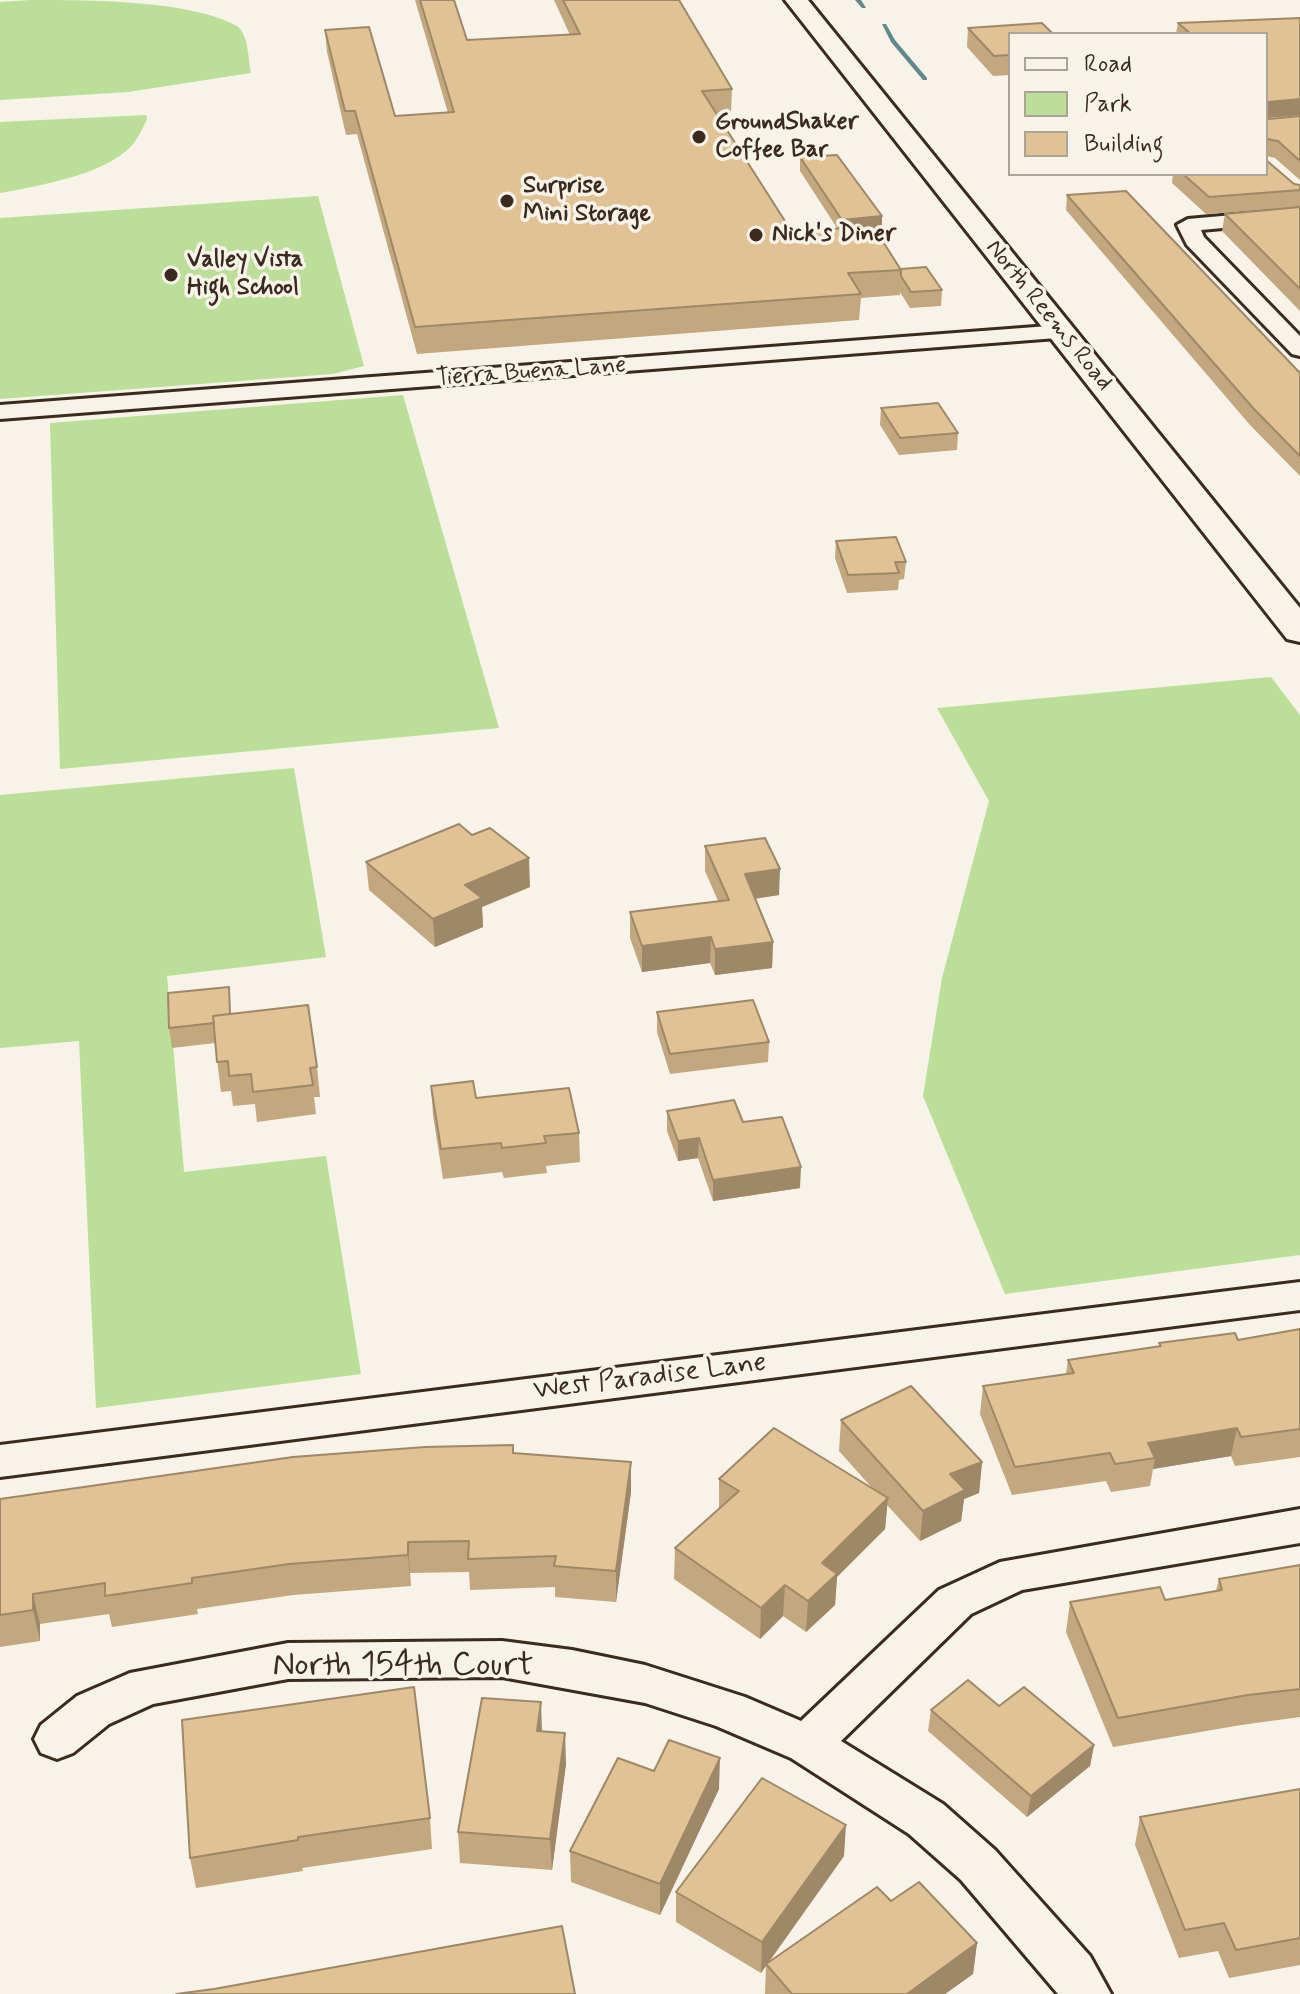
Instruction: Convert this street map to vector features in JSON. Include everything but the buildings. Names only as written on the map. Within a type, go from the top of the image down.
[{"type":"main road","name":"North Reems Road","points":[[796,0],[1300,631]]},
{"type":"street","points":[[1300,215],[1188,225],[1195,240],[1300,349]]},
{"type":"street","points":[[1275,323],[1300,320]]},
{"type":"street","name":"Tierra Buena Lane","points":[[0,412],[1062,332]]},
{"type":"street","name":"West Paradise Lane","points":[[0,1461],[1300,1296]]},
{"type":"street","points":[[807,1744],[955,1602],[982,1587],[1015,1574],[1300,1526]]},
{"type":"street","name":"North 154th Court","points":[[57,1739],[93,1710],[146,1686],[288,1661],[502,1659],[645,1684],[729,1711],[807,1744],[926,1819],[978,1865],[1072,1972],[1086,1994]]},
{"type":"green space","points":[[0,2],[138,3],[217,17],[241,30],[251,73],[128,92],[0,100]]},
{"type":"green space","points":[[146,115],[147,119],[136,140],[114,160],[66,179],[0,193],[0,122]]},
{"type":"green space","points":[[318,196],[364,366],[333,374],[0,399],[0,218]]},
{"type":"green space","points":[[403,395],[499,728],[60,769],[50,423]]},
{"type":"green space","points":[[1271,677],[1300,715],[1300,1255],[1005,1294],[923,1096],[942,978],[989,801],[937,708]]},
{"type":"green space","points":[[294,768],[326,957],[167,976],[184,1172],[326,1156],[361,1374],[96,1408],[79,1041],[0,1048],[0,795]]},
{"type":"waterway","points":[[858,0],[864,7]]},
{"type":"waterway","points":[[884,25],[893,41],[925,79]]},
{"type":"place","name":"GroundShaker Coffee Bar","points":[[699,137]]},
{"type":"place","name":"Surprise Mini Storage","points":[[507,201]]},
{"type":"place","name":"Nick's Diner","points":[[756,235]]},
{"type":"place","name":"Valley Vista High School","points":[[171,275]]}]
